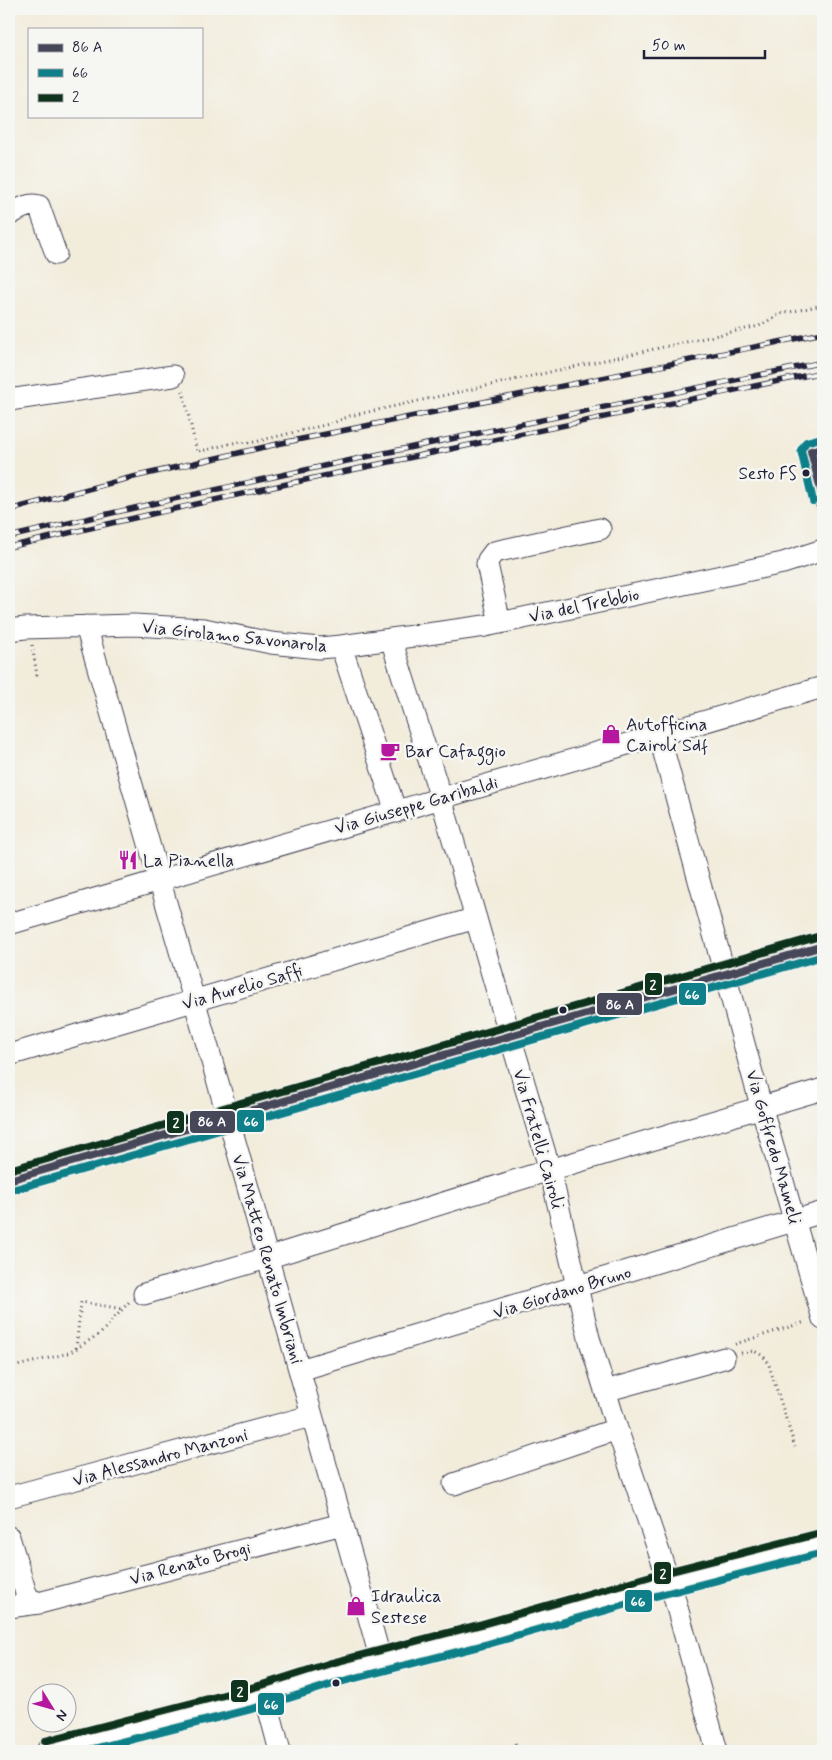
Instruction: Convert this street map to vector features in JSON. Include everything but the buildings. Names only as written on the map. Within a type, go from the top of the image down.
[{"type":"street","points":[[9,215],[30,204],[37,204],[56,254]]},
{"type":"street","points":[[9,400],[173,376]]},
{"type":"street","points":[[823,448],[811,451],[823,498]]},
{"type":"street","points":[[500,623],[488,564],[490,556],[494,552],[600,528]]},
{"type":"street","name":"Via del Trebbio","points":[[341,646],[500,623],[783,563],[823,550]]},
{"type":"street","name":"Via Girolamo Savonarola","points":[[12,630],[134,625],[204,629],[271,643],[319,648],[341,646]]},
{"type":"street","name":"Via Matteo Renato Imbriani","points":[[86,626],[228,1116],[380,1657],[384,1660]]},
{"type":"street","name":"Via Fratelli Cairoli","points":[[392,639],[441,798],[550,1170],[589,1338],[617,1429],[669,1582],[718,1751]]},
{"type":"street","points":[[341,646],[396,812]]},
{"type":"street","name":"Via Giuseppe Garibaldi","points":[[9,924],[823,687]]},
{"type":"street","name":"Via Goffredo Mameli","points":[[659,735],[762,1108],[823,1318]]},
{"type":"street","name":"Via Aurelio Saffi","points":[[9,1055],[476,918]]},
{"type":"street","points":[[9,1180],[823,946]]},
{"type":"street","points":[[144,1294],[550,1170],[823,1090]]},
{"type":"street","name":"Via Giordano Bruno","points":[[300,1370],[577,1288],[823,1212]]},
{"type":"street","points":[[605,1392],[717,1360]]},
{"type":"street","name":"Via Alessandro Manzoni","points":[[9,1497],[311,1416]]},
{"type":"street","points":[[454,1484],[617,1429]]},
{"type":"street","name":"Via Renato Brogi","points":[[9,1607],[39,1603],[342,1524]]},
{"type":"street","points":[[9,1537],[28,1598],[39,1603]]},
{"type":"street","points":[[47,1751],[265,1695],[333,1673],[485,1634],[669,1582],[823,1542]]},
{"type":"street","points":[[265,1695],[280,1751]]},
{"type":"path","points":[[173,376],[183,388],[197,452],[237,442],[250,443],[333,423],[360,414],[759,326],[780,314],[823,305]]},
{"type":"path","points":[[12,630],[16,639],[30,636],[37,675],[40,677]]},
{"type":"path","points":[[9,1368],[69,1353],[101,1333],[134,1297],[144,1294]]},
{"type":"path","points":[[76,1348],[81,1302],[123,1309]]},
{"type":"path","points":[[717,1360],[722,1348],[823,1318]]},
{"type":"path","points":[[717,1360],[754,1351],[763,1356],[770,1370],[795,1447]]},
{"type":"path","points":[[515,1743],[518,1751]]},
{"type":"railway","points":[[9,510],[129,478],[282,443],[823,333]]},
{"type":"railway","points":[[9,537],[313,468],[823,362]]},
{"type":"railway","points":[[9,547],[313,478],[823,372]]},
{"type":"transit line","name":"66","points":[[813,501],[801,450],[806,442],[821,438]]},
{"type":"transit line","points":[[823,448],[811,451],[823,498]]},
{"type":"transit line","name":"2","points":[[9,1170],[820,936]]},
{"type":"transit line","points":[[9,1180],[823,946]]},
{"type":"transit line","name":"66","points":[[12,1190],[823,956]]},
{"type":"transit line","name":"2","points":[[45,1741],[262,1685],[331,1663],[482,1624],[651,1576],[821,1533]]},
{"type":"transit line","name":"66","points":[[86,1751],[267,1705],[336,1683],[488,1644],[656,1596],[823,1553]]},
{"type":"place","name":"Sesto FS","points":[[806,473]]},
{"type":"place","name":"Autofficina Cairoli Sdf","points":[[611,734]]},
{"type":"place","name":"Bar Cafaggio","points":[[390,751]]},
{"type":"place","name":"La Pianella","points":[[128,860]]},
{"type":"place","name":"Idraulica Sestese","points":[[356,1606]]}]
